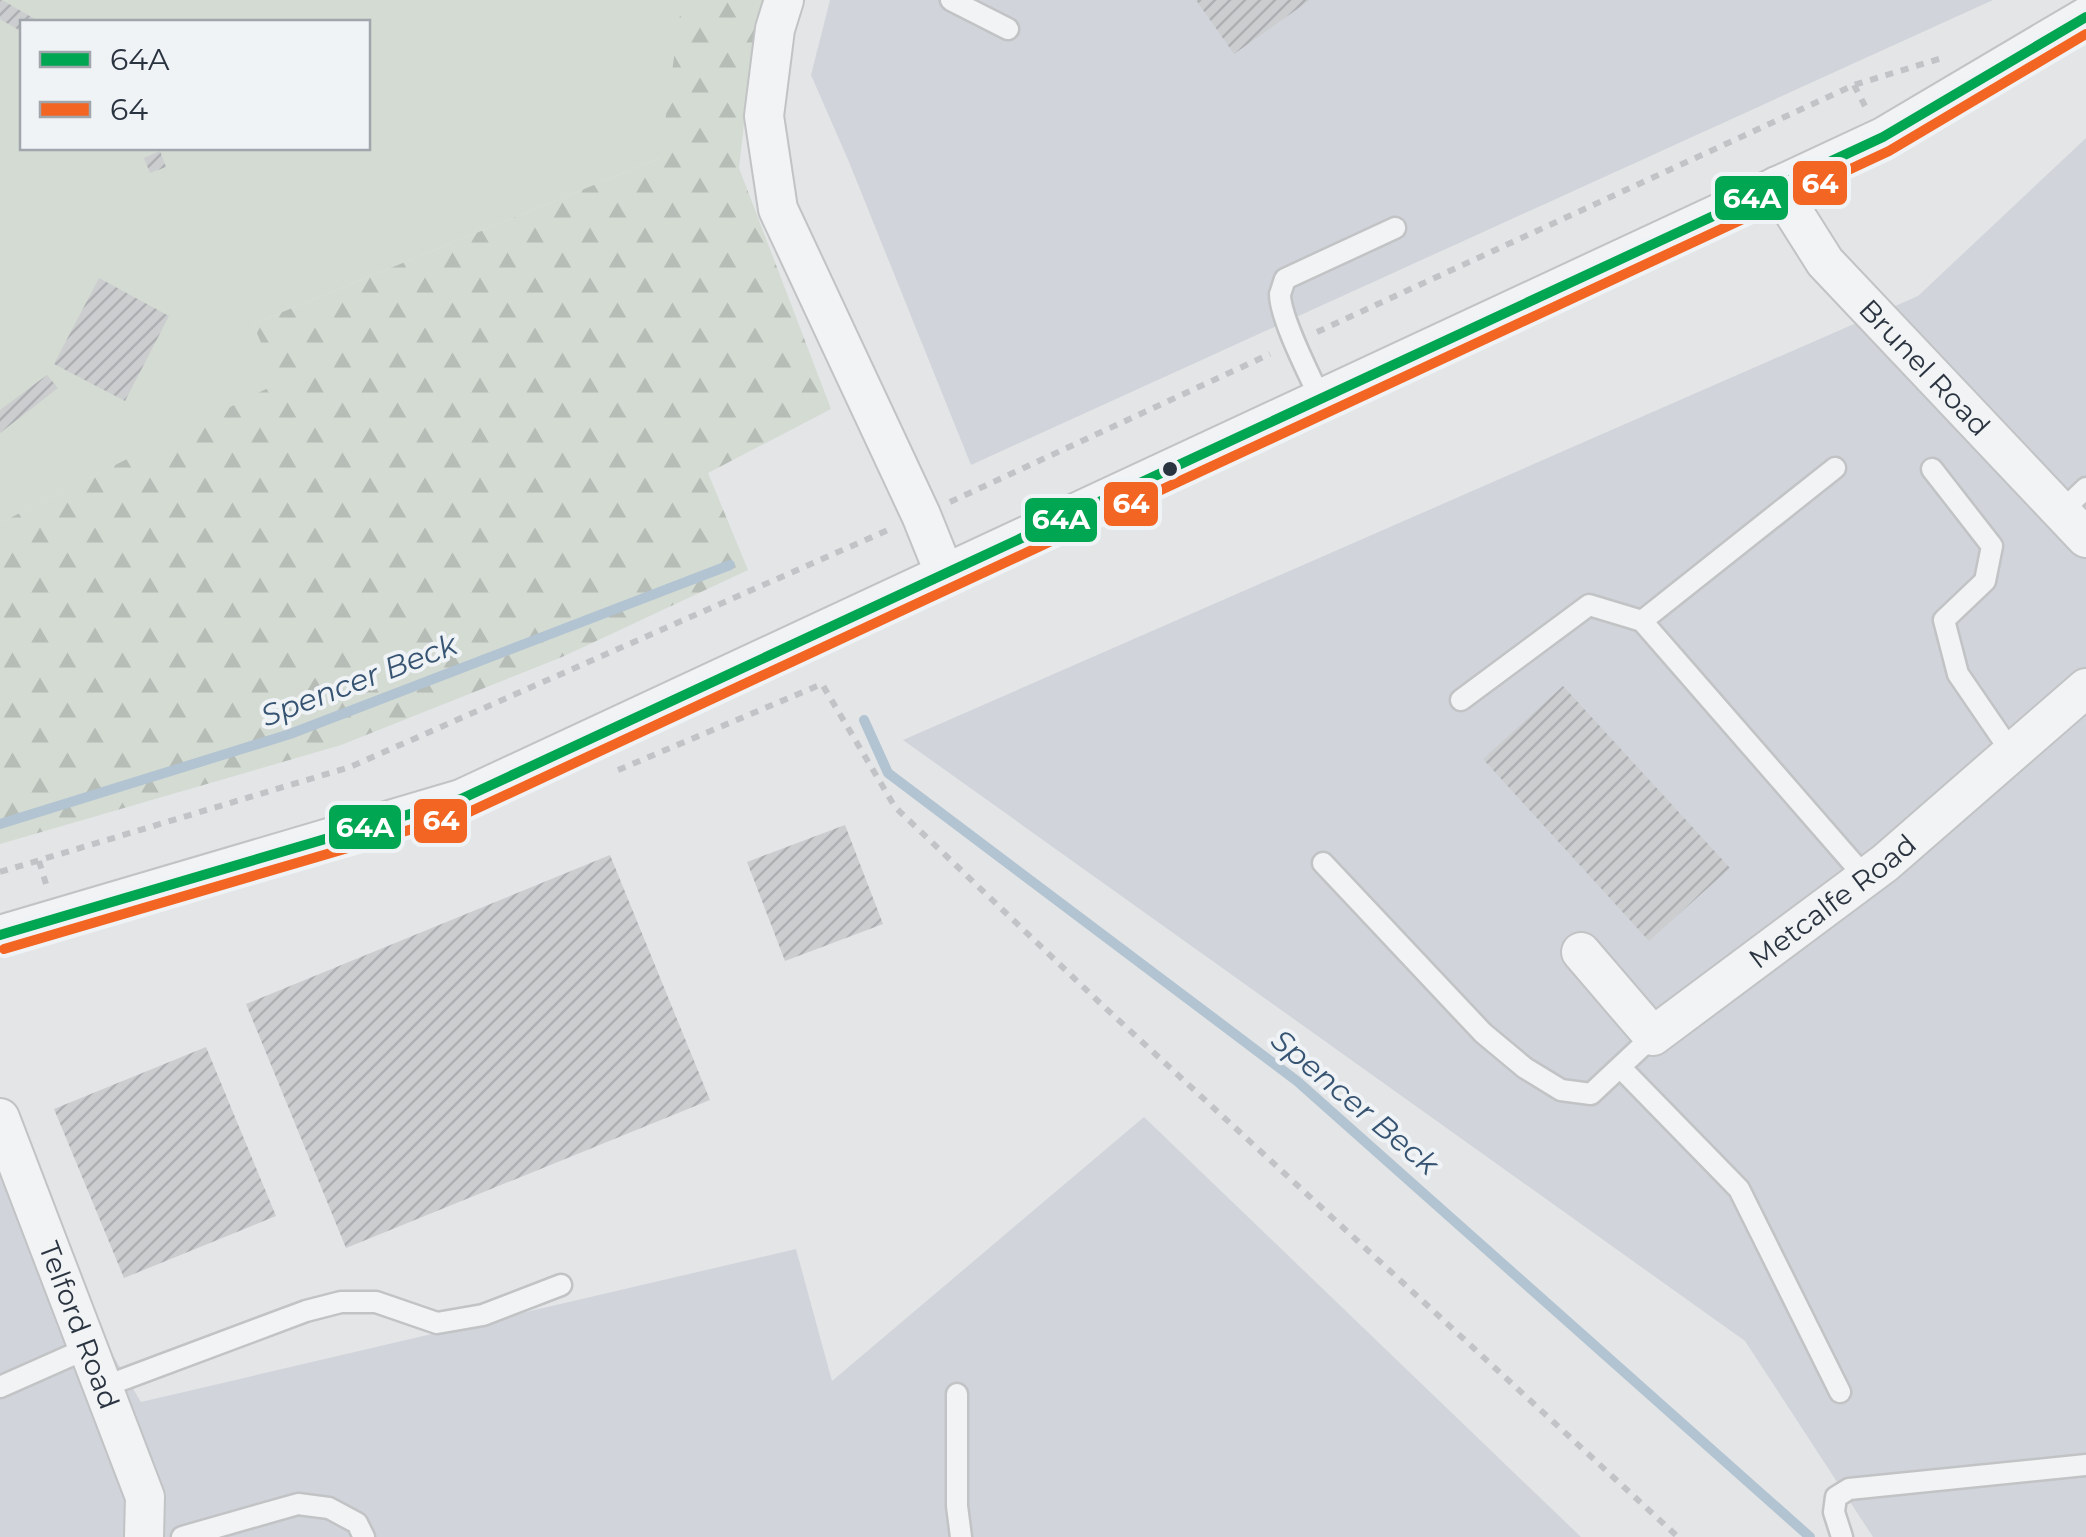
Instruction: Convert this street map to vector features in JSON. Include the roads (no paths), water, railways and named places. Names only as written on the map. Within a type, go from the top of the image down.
[{"type":"street","points":[[784,0],[775,29],[764,116],[778,209],[944,572]]},
{"type":"street","points":[[0,935],[461,799],[1883,137],[2086,16]]},
{"type":"street","name":"Brunel Road","points":[[1777,186],[1825,262],[2078,513]]},
{"type":"street","name":"Metcalfe Road","points":[[1653,1036],[1866,878],[2086,688]]},
{"type":"street","points":[[1582,952],[1653,1036]]},
{"type":"street","name":"Telford Road","points":[[0,1118],[145,1497],[144,1537]]},
{"type":"lane","points":[[950,0],[1008,29]]},
{"type":"lane","points":[[1321,400],[1295,342],[1280,293],[1285,279],[1395,228]]},
{"type":"lane","points":[[1642,621],[1834,468]]},
{"type":"lane","points":[[1932,469],[1992,546],[1985,580],[1944,620],[1958,674],[2012,753]]},
{"type":"lane","points":[[1461,700],[1589,604],[1642,621],[1866,878]]},
{"type":"lane","points":[[1323,864],[1458,1008],[1524,1068],[1561,1090],[1592,1094],[1653,1036]]},
{"type":"lane","points":[[1620,1067],[1739,1190],[1840,1392]]},
{"type":"lane","points":[[103,1387],[306,1311],[341,1302],[376,1302],[437,1324],[483,1315],[561,1285]]},
{"type":"lane","points":[[0,1387],[88,1348]]},
{"type":"lane","points":[[958,1394],[956,1506],[961,1537]]},
{"type":"lane","points":[[1842,1537],[1834,1512],[1836,1497],[1849,1489],[2086,1465]]},
{"type":"lane","points":[[182,1537],[298,1504],[330,1508],[357,1523],[364,1537]]},
{"type":"waterway","name":"Spencer Beck","points":[[0,824],[290,734],[730,565]]},
{"type":"waterway","name":"Spencer Beck","points":[[864,720],[888,773],[1297,1081],[1810,1537]]}]
